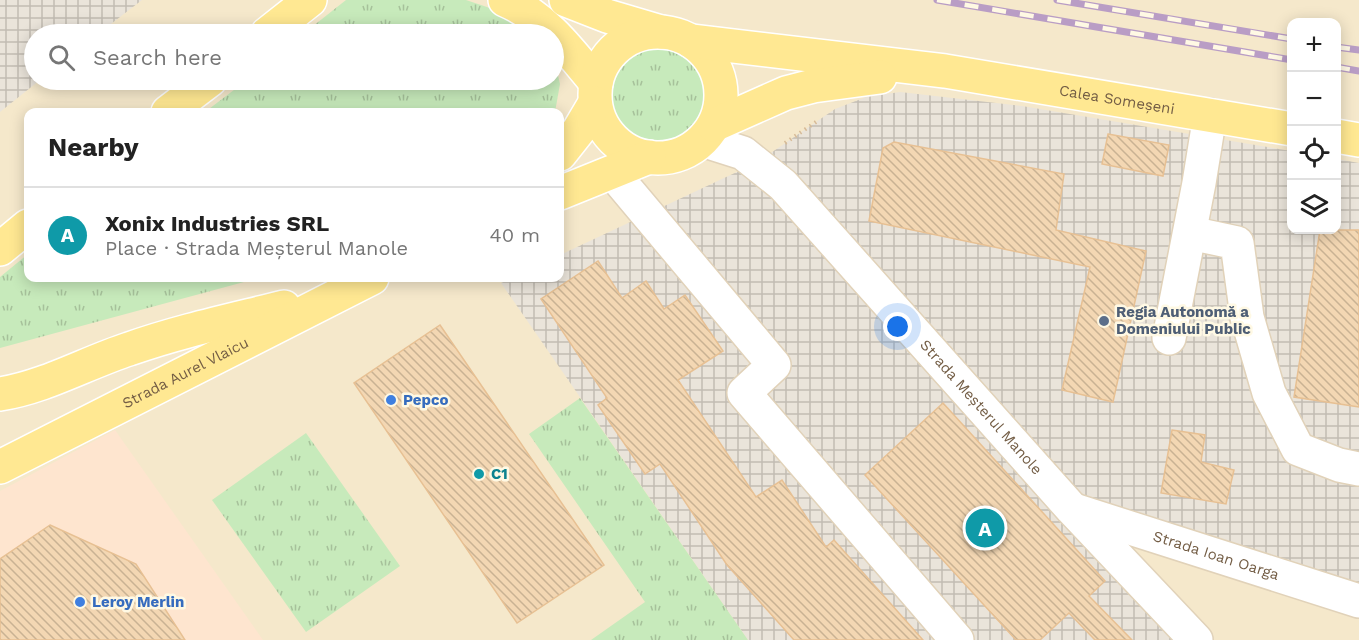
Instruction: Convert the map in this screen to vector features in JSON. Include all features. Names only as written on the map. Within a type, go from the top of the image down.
[{"type":"main road","points":[[280,24],[310,0]]},
{"type":"main road","points":[[505,0],[525,10],[544,24]]},
{"type":"main road","name":"Calea Someșeni","points":[[566,0],[607,16],[677,37],[945,71],[1287,128]]},
{"type":"main road","points":[[564,51],[596,94],[601,123],[613,140],[629,152],[649,158],[668,158],[687,151],[708,133],[720,107],[721,88],[716,69],[705,54],[677,37],[645,34],[628,40],[613,51],[602,66],[596,94],[579,130],[564,149]]},
{"type":"main road","name":"Calea Someșeni","points":[[708,133],[786,93],[856,78],[945,71]]},
{"type":"main road","points":[[173,108],[197,90]]},
{"type":"main road","points":[[1341,137],[1359,140]]},
{"type":"main road","points":[[564,191],[649,158]]},
{"type":"main road","points":[[0,249],[24,229]]},
{"type":"main road","name":"Strada Aurel Vlaicu","points":[[0,467],[363,282]]},
{"type":"main road","points":[[0,394],[51,379],[129,349],[198,328],[335,295]]},
{"type":"street","points":[[1169,338],[1210,115]]},
{"type":"street","name":"Strada Meșterul Manole","points":[[708,133],[743,153],[783,185],[1072,509],[1196,640]]},
{"type":"street","points":[[612,172],[774,364],[744,393],[957,640]]},
{"type":"street","points":[[1190,233],[1237,243],[1246,316],[1269,393],[1298,449],[1359,470]]},
{"type":"street","name":"Strada Ioan Oarga","points":[[1072,509],[1359,601]]},
{"type":"shaded area","points":[[0,0],[1359,0],[1359,640],[0,640]]},
{"type":"shaded area","points":[[0,0],[142,0],[111,24],[24,24],[24,90],[28,90],[0,112]]},
{"type":"shaded area","points":[[900,92],[1022,106],[1287,150],[1287,234],[1341,234],[1341,160],[1359,163],[1359,601],[1074,510],[1196,640],[748,640],[501,283],[564,282],[564,253],[756,163],[835,109],[866,97]]},
{"type":"shaded area","points":[[115,430],[263,640],[0,640],[0,491]]},
{"type":"green space","points":[[346,0],[466,0],[522,24],[316,24]]},
{"type":"green space","points":[[659,42],[679,46],[688,51],[702,65],[707,74],[711,94],[707,114],[702,123],[688,137],[679,142],[659,146],[639,142],[630,137],[616,123],[611,114],[607,94],[611,74],[616,65],[630,51],[639,46]]},
{"type":"green space","points":[[234,90],[559,90],[556,108],[210,108]]},
{"type":"green space","points":[[24,257],[24,282],[244,282],[0,348],[0,277]]},
{"type":"green space","points":[[580,398],[748,640],[591,640],[645,602],[529,434]]},
{"type":"green space","points":[[306,433],[400,566],[306,632],[212,500]]},
{"type":"building","points":[[1108,134],[1169,145],[1163,176],[1102,164]]},
{"type":"building","points":[[894,142],[1064,174],[1056,230],[1146,251],[1113,402],[1062,390],[1090,267],[869,221],[883,148]]},
{"type":"building","points":[[1341,230],[1359,230],[1359,407],[1294,397],[1319,234],[1341,234]]},
{"type":"building","points":[[598,261],[622,298],[646,281],[664,309],[685,295],[723,351],[678,380],[756,497],[782,480],[826,547],[834,540],[923,640],[794,640],[727,565],[660,464],[645,474],[598,405],[607,398],[541,299]]},
{"type":"building","name":"C1","points":[[440,325],[604,565],[517,623],[354,383]]},
{"type":"building","points":[[943,403],[1105,581],[1089,596],[1132,640],[1095,640],[1069,613],[1040,640],[1016,640],[865,475]]},
{"type":"building","points":[[1172,430],[1205,435],[1201,462],[1234,470],[1226,504],[1161,493]]},
{"type":"building","name":"Leroy Merlin","points":[[50,525],[136,564],[185,640],[0,640],[0,559]]},
{"type":"railway","points":[[937,0],[1287,59]]},
{"type":"railway","points":[[1057,0],[1287,38]]},
{"type":"railway","points":[[1341,48],[1359,50]]},
{"type":"railway","points":[[1341,68],[1359,71]]},
{"type":"place","name":"Regia Autonomă a Domeniului Public","points":[[1104,321]]},
{"type":"place","name":"Pepco","points":[[391,400]]},
{"type":"place","name":"C1","points":[[479,474]]},
{"type":"place","name":"Xonix Industries SRL","points":[[985,528]]},
{"type":"place","name":"Leroy Merlin","points":[[80,602]]}]
